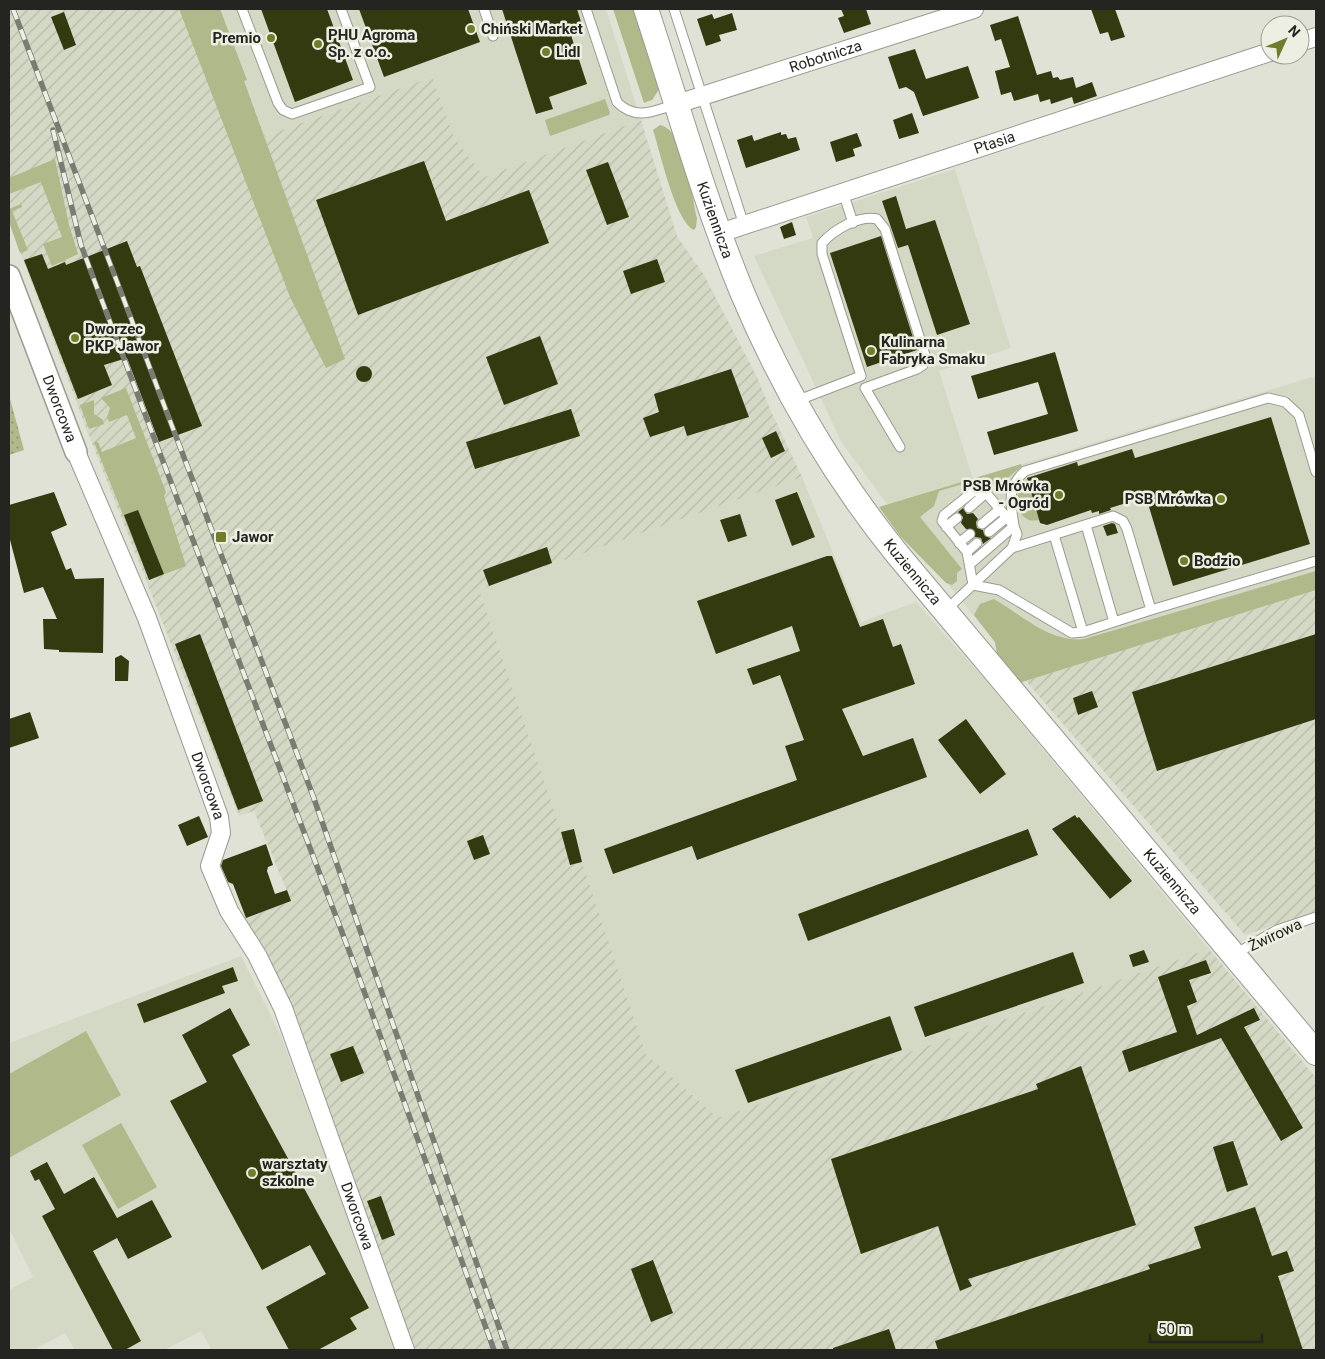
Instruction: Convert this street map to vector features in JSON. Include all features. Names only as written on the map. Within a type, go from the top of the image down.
[{"type":"main road","name":"Kuziennicza","points":[[646,9],[720,233],[746,300],[796,401],[852,496],[898,555],[1316,1053]]},
{"type":"street","name":"Robotnicza","points":[[677,104],[974,9]]},
{"type":"street","name":"Ptasia","points":[[720,233],[1260,55]]},
{"type":"street","name":"Dworcowa","points":[[9,276],[76,452],[147,618],[218,817],[221,833],[210,866],[228,911],[257,955],[282,1008],[405,1350]]},
{"type":"lane","points":[[242,9],[278,104],[283,110],[292,114],[370,87],[340,9]]},
{"type":"lane","points":[[484,9],[493,36]]},
{"type":"lane","points":[[586,9],[618,102],[622,107],[636,114],[645,114],[677,104]]},
{"type":"lane","points":[[674,9],[744,225]]},
{"type":"lane","points":[[843,192],[853,224]]},
{"type":"lane","points":[[864,388],[918,369],[923,365],[926,355],[885,229],[877,219],[870,218],[830,234],[822,244],[822,254],[864,388],[900,447]]},
{"type":"lane","points":[[796,401],[861,376]]},
{"type":"lane","points":[[1012,548],[1017,534],[1014,526],[1010,494],[1012,486],[1030,468],[1268,398],[1284,402],[1299,415],[1316,472]]},
{"type":"lane","points":[[973,585],[967,552],[942,521],[950,509],[974,491],[986,493],[1014,526]]},
{"type":"lane","points":[[969,508],[986,493]]},
{"type":"lane","points":[[982,524],[1000,509]]},
{"type":"lane","points":[[946,610],[1012,548],[1114,516],[1123,521],[1127,529],[1151,610]]},
{"type":"lane","points":[[989,532],[1007,517]]},
{"type":"lane","points":[[946,527],[957,518]]},
{"type":"lane","points":[[1086,525],[1114,622]]},
{"type":"lane","points":[[970,564],[1014,526]]},
{"type":"lane","points":[[959,543],[970,534]]},
{"type":"lane","points":[[1054,535],[1083,632]]},
{"type":"lane","points":[[967,552],[977,542]]},
{"type":"lane","points":[[973,585],[999,590],[1072,633],[1083,632],[1316,561]]},
{"type":"lane","name":"Żwirowa","points":[[1234,954],[1278,930],[1316,917]]},
{"type":"shaded area","points":[[9,9],[217,9],[265,136],[432,77],[454,137],[484,177],[641,120],[677,236],[704,275],[757,377],[802,477],[479,590],[561,831],[574,829],[582,862],[646,1054],[718,1118],[1209,949],[1316,1078],[1316,1350],[411,1350],[243,919],[291,901],[254,811],[239,816],[88,433],[9,222]]},
{"type":"shaded area","points":[[217,9],[606,9],[641,120],[484,177],[454,137],[432,77],[265,136]]},
{"type":"shaded area","points":[[955,169],[1011,348],[939,371],[973,479],[1316,376],[1316,590],[1026,681],[926,557],[842,443],[754,256],[813,238],[806,217]]},
{"type":"shaded area","points":[[802,477],[861,622],[916,602],[986,681],[1209,949],[718,1118],[646,1054],[582,862],[574,829],[561,832],[479,590]]},
{"type":"shaded area","points":[[1316,590],[1316,911],[1245,935],[1026,681]]},
{"type":"shaded area","points":[[241,956],[280,1034],[397,1350],[212,1350],[201,1331],[164,1350],[75,1350],[65,1333],[33,1350],[9,1350],[9,1290],[33,1277],[9,1228],[9,1043]]},
{"type":"green space","points":[[179,9],[220,9],[247,80],[244,81],[345,359],[326,368],[290,297]]},
{"type":"green space","points":[[613,9],[638,9],[660,88],[652,100],[644,103]]},
{"type":"green space","points":[[605,99],[609,115],[550,136],[545,120]]},
{"type":"green space","points":[[660,125],[669,130],[682,151],[697,218],[694,230],[687,224],[681,214],[669,185],[653,130]]},
{"type":"green space","points":[[55,159],[69,225],[78,254],[52,266],[43,244],[62,237],[41,182],[9,194],[9,178]]},
{"type":"green space","points":[[21,204],[22,207],[12,211],[28,250],[20,253],[9,222],[9,209]]},
{"type":"green space","points":[[126,388],[166,492],[164,496],[186,566],[149,580],[94,442],[98,442],[102,452],[136,438],[127,415],[109,422],[107,417],[110,408],[101,398]]},
{"type":"green space","points":[[9,395],[24,450],[9,455]]},
{"type":"green space","points":[[94,400],[94,414],[102,419],[104,424],[89,429],[80,405]]},
{"type":"green space","points":[[1021,464],[1022,466],[1003,482],[984,487],[970,482],[939,491],[934,506],[920,517],[962,569],[957,573],[957,581],[952,585],[946,583],[900,536],[879,507]]},
{"type":"green space","points":[[1027,479],[1039,520],[1028,520],[1021,514],[1017,504],[1021,486]]},
{"type":"green space","points":[[1316,571],[1316,590],[1019,683],[997,655],[995,642],[974,615],[980,604],[994,599],[1048,633],[1072,639],[1084,639]]},
{"type":"green space","points":[[86,1031],[121,1095],[9,1158],[9,1074]]},
{"type":"green space","points":[[121,1123],[157,1187],[118,1209],[82,1145]]},
{"type":"building","name":"PHU Agroma Sp. z o.o.","points":[[261,9],[327,9],[353,80],[295,102]]},
{"type":"building","points":[[359,9],[468,9],[480,42],[384,77]]},
{"type":"building","name":"Lidl","points":[[502,9],[577,9],[582,25],[569,29],[587,84],[549,97],[553,109],[536,114]]},
{"type":"building","points":[[841,9],[866,9],[871,24],[844,33],[838,18],[844,16]]},
{"type":"building","points":[[1091,9],[1115,9],[1125,37],[1111,41],[1108,32],[1100,34]]},
{"type":"building","points":[[64,12],[76,45],[64,50],[51,17]]},
{"type":"building","points":[[732,13],[737,30],[719,35],[721,41],[706,46],[697,19],[712,14],[714,19]]},
{"type":"building","points":[[1018,16],[1037,75],[1051,71],[1053,78],[1058,77],[1060,80],[1073,77],[1076,88],[1092,82],[1097,96],[1074,104],[1072,97],[1051,104],[1050,99],[1040,102],[1038,94],[1014,101],[1011,92],[1001,95],[995,71],[1010,67],[1001,39],[995,41],[990,25]]},
{"type":"building","points":[[915,49],[926,79],[968,66],[979,98],[923,116],[914,92],[906,87],[899,89],[888,57]]},
{"type":"building","points":[[912,113],[919,133],[899,139],[893,120]]},
{"type":"building","points":[[781,132],[781,135],[786,134],[788,139],[796,137],[800,150],[746,168],[737,140],[752,135],[754,141]]},
{"type":"building","points":[[857,133],[862,146],[853,149],[855,156],[836,162],[830,142]]},
{"type":"building","points":[[424,161],[446,221],[529,190],[549,243],[358,315],[316,200]]},
{"type":"building","points":[[608,162],[629,217],[607,225],[586,170]]},
{"type":"building","points":[[896,196],[906,229],[935,220],[970,324],[937,335],[908,245],[898,248],[882,201]]},
{"type":"building","points":[[792,222],[796,235],[784,239],[780,227]]},
{"type":"building","points":[[881,236],[917,350],[867,367],[830,253]]},
{"type":"building","points":[[127,241],[137,267],[140,266],[202,426],[159,442],[127,358],[104,365],[112,385],[78,399],[24,260],[42,254],[48,269],[65,262],[66,265]]},
{"type":"building","points":[[657,259],[665,282],[631,294],[623,271]]},
{"type":"building","points":[[540,336],[558,384],[504,405],[486,357]]},
{"type":"building","points":[[1055,352],[1078,431],[994,455],[987,432],[1048,414],[1038,382],[978,399],[971,376]]},
{"type":"building","points":[[364,366],[370,368],[372,374],[370,380],[364,382],[358,380],[356,374],[358,368]]},
{"type":"building","points":[[731,369],[749,417],[687,436],[684,426],[650,437],[643,418],[659,412],[654,394]]},
{"type":"building","points":[[571,409],[580,436],[475,469],[466,442]]},
{"type":"building","name":"PSB Mrówka","points":[[1271,417],[1310,544],[1173,586],[1146,497],[1110,508],[1111,510],[1099,514],[1099,511],[1092,513],[1091,510],[1047,525],[1040,523],[1027,478],[1077,462],[1078,466],[1132,449],[1135,458]]},
{"type":"building","points":[[776,431],[785,451],[771,458],[762,438]]},
{"type":"building","points":[[54,492],[67,525],[51,532],[66,570],[71,568],[75,579],[104,578],[103,653],[59,652],[59,650],[44,649],[43,619],[57,619],[43,587],[24,593],[9,536],[9,505]]},
{"type":"building","points":[[797,492],[815,537],[792,546],[775,500]]},
{"type":"building","points":[[963,508],[967,514],[973,513],[978,519],[976,522],[977,528],[983,530],[985,536],[991,538],[983,544],[981,538],[975,537],[974,530],[966,529],[961,523],[963,517],[958,512]]},
{"type":"building","points":[[138,510],[164,574],[149,580],[124,515]]},
{"type":"building","points":[[740,514],[747,536],[728,542],[720,520]]},
{"type":"building","points":[[1115,524],[1118,533],[1107,536],[1103,526]]},
{"type":"building","points":[[547,547],[552,563],[489,586],[483,570]]},
{"type":"building","points":[[827,556],[832,556],[860,627],[883,619],[893,647],[901,644],[915,684],[842,709],[863,756],[913,738],[927,777],[697,860],[692,846],[613,874],[604,849],[797,780],[785,746],[804,740],[780,675],[753,685],[747,669],[800,651],[792,626],[716,654],[697,601]]},
{"type":"building","points":[[200,634],[263,801],[238,810],[175,644]]},
{"type":"building","points":[[1316,634],[1316,719],[1157,771],[1132,692]]},
{"type":"building","points":[[121,655],[129,661],[128,681],[115,681],[115,658]]},
{"type":"building","points":[[1092,691],[1098,707],[1078,715],[1073,698]]},
{"type":"building","points":[[30,712],[39,738],[9,748],[9,719]]},
{"type":"building","points":[[966,719],[1006,774],[980,794],[938,740]]},
{"type":"building","points":[[1075,815],[1077,818],[1079,817],[1132,881],[1110,899],[1052,829]]},
{"type":"building","points":[[199,816],[208,837],[187,846],[178,825]]},
{"type":"building","points":[[574,829],[582,862],[570,865],[561,832]]},
{"type":"building","points":[[1028,829],[1038,855],[808,941],[798,914]]},
{"type":"building","points":[[483,835],[490,854],[474,860],[467,841]]},
{"type":"building","points":[[266,844],[273,865],[268,867],[267,871],[275,894],[287,890],[291,901],[246,918],[233,884],[228,882],[221,866],[223,860]]},
{"type":"building","points":[[1144,950],[1149,962],[1133,967],[1129,955]]},
{"type":"building","points":[[1073,952],[1084,983],[925,1037],[914,1007]]},
{"type":"building","points":[[1206,960],[1211,973],[1189,980],[1197,1002],[1187,1006],[1197,1035],[1254,1008],[1260,1020],[1244,1027],[1303,1128],[1281,1141],[1221,1038],[1129,1072],[1122,1051],[1177,1032],[1158,977]]},
{"type":"building","points":[[233,967],[238,981],[222,986],[225,993],[144,1023],[137,1004]]},
{"type":"building","name":"warsztaty szkolne","points":[[230,1008],[250,1045],[232,1055],[369,1308],[350,1318],[357,1329],[318,1350],[289,1350],[266,1307],[326,1274],[310,1245],[262,1270],[170,1101],[207,1082],[182,1035]]},
{"type":"building","points":[[890,1016],[902,1050],[748,1103],[735,1070]]},
{"type":"building","points":[[353,1046],[364,1073],[341,1082],[330,1054]]},
{"type":"building","points":[[1081,1066],[1136,1225],[968,1279],[972,1286],[960,1291],[938,1226],[861,1254],[831,1159],[1038,1089],[1036,1084]]},
{"type":"building","points":[[1233,1141],[1248,1185],[1227,1192],[1213,1147]]},
{"type":"building","points":[[47,1162],[64,1194],[94,1177],[117,1218],[152,1200],[172,1237],[128,1259],[117,1238],[93,1251],[141,1341],[125,1350],[113,1350],[42,1216],[55,1209],[39,1179],[35,1181],[30,1171]]},
{"type":"building","points":[[381,1196],[395,1235],[382,1240],[367,1201]]},
{"type":"building","points":[[1255,1207],[1272,1256],[1287,1251],[1294,1271],[1278,1276],[1303,1350],[938,1350],[935,1341],[1150,1269],[1148,1265],[1201,1248],[1194,1227]]},
{"type":"building","points":[[653,1260],[673,1313],[651,1322],[631,1269]]},
{"type":"building","points":[[889,1329],[896,1350],[833,1350],[833,1348]]},
{"type":"railway","points":[[13,9],[312,793],[507,1350]]},
{"type":"railway","points":[[53,130],[81,245],[356,969],[494,1350]]},
{"type":"place","name":"Chiński Market","points":[[471,29]]},
{"type":"place","name":"Premio","points":[[271,38]]},
{"type":"place","name":"PHU Agroma Sp. z o.o.","points":[[318,44]]},
{"type":"place","name":"Lidl","points":[[546,52]]},
{"type":"place","name":"Dworzec PKP Jawor","points":[[75,338]]},
{"type":"place","name":"Kulinarna Fabryka Smaku","points":[[871,351]]},
{"type":"place","name":"PSB Mrówka - Ogród","points":[[1059,495]]},
{"type":"place","name":"PSB Mrówka","points":[[1221,499]]},
{"type":"place","name":"Jawor","points":[[221,537]]},
{"type":"place","name":"Bodzio","points":[[1184,561]]},
{"type":"place","name":"warsztaty szkolne","points":[[252,1173]]}]
